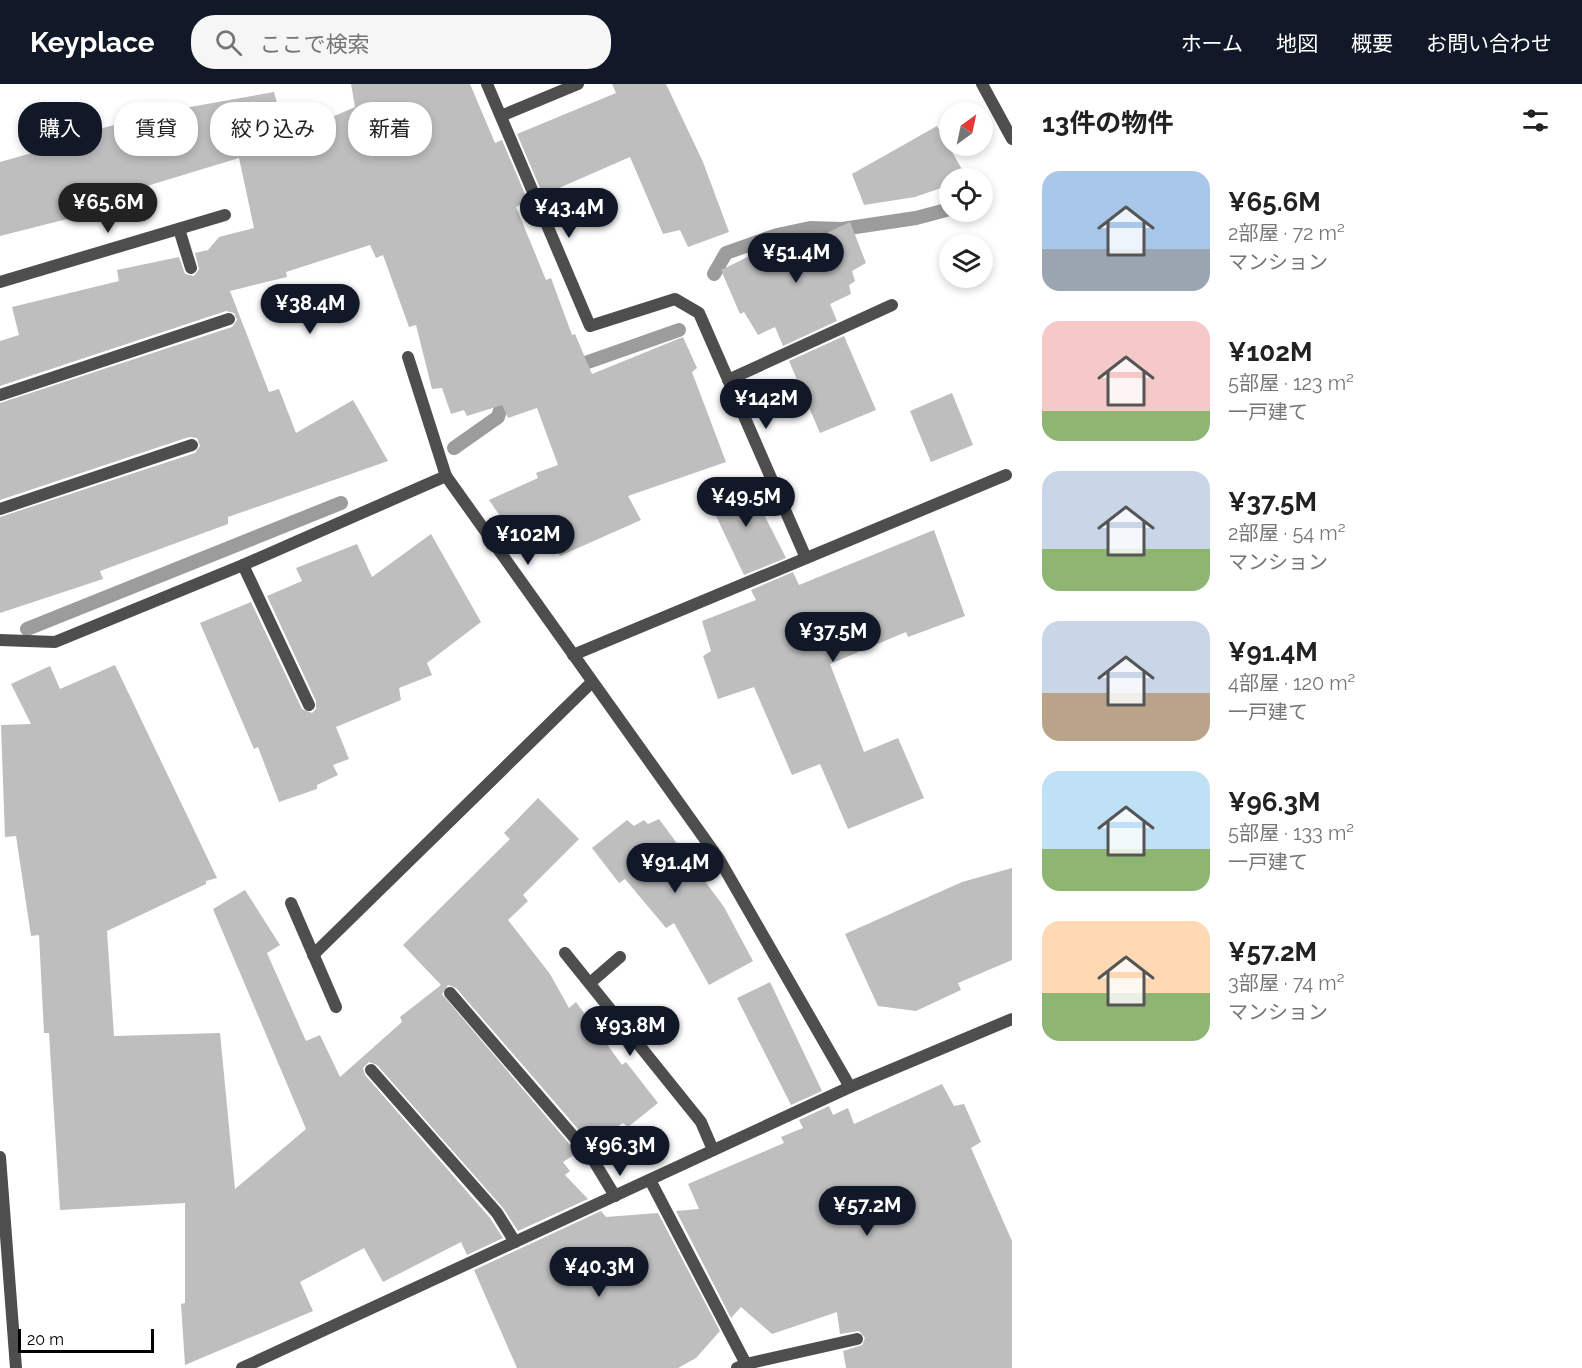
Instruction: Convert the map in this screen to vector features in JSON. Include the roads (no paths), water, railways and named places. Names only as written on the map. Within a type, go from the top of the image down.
[{"type":"street","points":[[487,84],[590,326],[675,299],[699,314],[806,558]]},
{"type":"street","points":[[501,116],[578,84]]},
{"type":"street","points":[[983,84],[1012,139]]},
{"type":"street","points":[[0,282],[225,215]]},
{"type":"street","points":[[179,229],[191,268]]},
{"type":"street","points":[[728,380],[892,305]]},
{"type":"street","points":[[0,395],[229,319]]},
{"type":"street","points":[[408,357],[446,476],[719,859],[850,1087]]},
{"type":"street","points":[[0,509],[192,445]]},
{"type":"street","points":[[573,655],[1006,475]]},
{"type":"street","points":[[0,640],[55,642],[243,565],[446,476]]},
{"type":"street","points":[[243,565],[309,705]]},
{"type":"street","points":[[313,955],[592,682]]},
{"type":"street","points":[[291,903],[336,1007]]},
{"type":"street","points":[[565,953],[701,1122],[713,1150]]},
{"type":"street","points":[[590,983],[620,957]]},
{"type":"street","points":[[450,993],[592,1158],[615,1196]]},
{"type":"street","points":[[242,1368],[850,1087],[1012,1019]]},
{"type":"street","points":[[372,1070],[497,1213],[515,1242]]},
{"type":"street","points":[[0,1157],[16,1368]]},
{"type":"street","points":[[650,1180],[741,1366],[857,1339]]},
{"type":"waterway","points":[[714,274],[726,253],[777,235],[810,228],[842,229],[916,218],[939,212]]},
{"type":"waterway","points":[[571,368],[679,330]]},
{"type":"waterway","points":[[454,448],[498,417],[505,394],[511,392]]},
{"type":"waterway","points":[[27,629],[341,503]]}]
